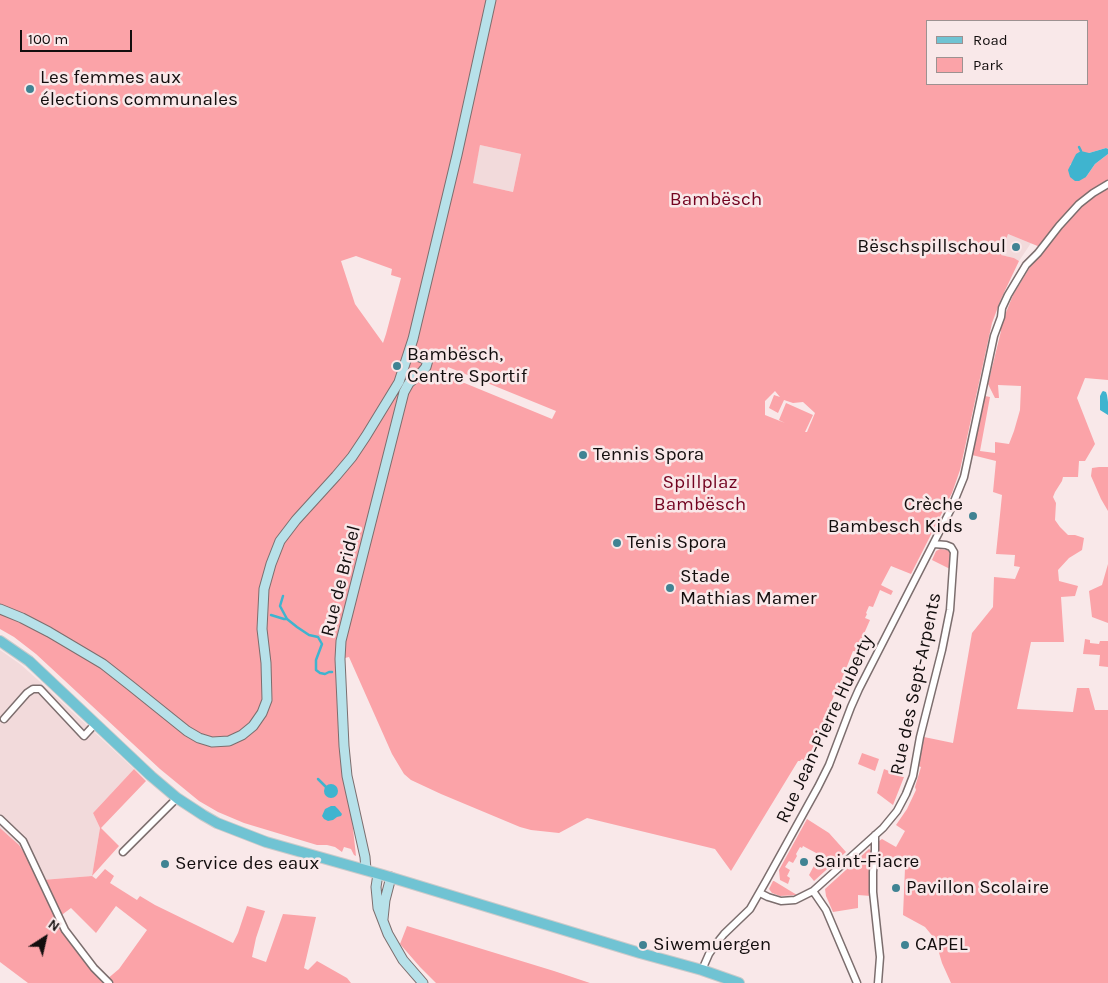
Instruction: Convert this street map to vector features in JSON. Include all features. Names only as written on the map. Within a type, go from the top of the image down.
[{"type":"main road","points":[[0,608],[49,632],[103,664],[187,731],[199,738],[212,742],[228,741],[242,735],[253,726],[262,713],[267,700],[266,663],[262,629],[264,589],[270,564],[280,541],[296,520],[352,457],[399,382],[409,353],[457,155],[491,0]]},
{"type":"main road","name":"Rue de Bridel","points":[[366,870],[365,857],[346,769],[341,641],[404,392],[409,383],[426,367],[428,360],[409,353]]},
{"type":"main road","points":[[0,641],[29,661],[151,776],[177,798],[203,815],[241,833],[266,842],[702,970],[739,983]]},
{"type":"main road","points":[[378,874],[376,898],[383,922],[395,948],[422,983]]},
{"type":"main road","points":[[383,922],[385,900],[391,878]]},
{"type":"street","points":[[934,544],[964,478],[994,336],[1001,317],[1003,304],[1026,265],[1059,226],[1079,204],[1108,184]]},
{"type":"street","name":"Rue des Sept-Arpents","points":[[760,893],[781,901],[795,900],[813,891],[886,824],[897,811],[906,794],[913,776],[920,737],[948,625],[950,610],[954,552],[951,547],[946,545],[934,544]]},
{"type":"street","name":"Rue Jean-Pierre Huberty","points":[[702,970],[716,944],[750,909],[818,787],[829,765],[859,689],[934,544]]},
{"type":"street","points":[[4,719],[27,693],[33,689],[40,690],[84,736],[95,724]]},
{"type":"street","points":[[123,852],[177,798]]},
{"type":"street","points":[[0,819],[23,841],[65,930],[94,968],[109,983]]},
{"type":"street","points":[[875,835],[873,892],[880,957],[878,983]]},
{"type":"street","points":[[813,891],[826,910],[856,983]]},
{"type":"shaded area","points":[[480,145],[521,154],[513,192],[472,183]]},
{"type":"shaded area","name":"Bëschspillschoul","points":[[1008,234],[1031,243],[1019,261],[1000,255]]},
{"type":"shaded area","points":[[0,650],[37,679],[134,769],[93,813],[100,828],[92,876],[42,880],[19,845],[0,828]]},
{"type":"green space","name":"Bambësch","points":[[0,0],[1108,0],[1108,149],[1076,154],[1075,159],[1070,165],[1086,177],[1095,164],[1108,154],[1108,380],[1085,378],[1077,398],[1095,444],[1085,461],[1079,461],[1078,477],[1063,477],[1053,497],[1056,503],[1055,520],[1060,527],[1068,535],[1084,538],[1082,550],[1069,558],[1058,570],[1059,581],[1078,586],[1075,596],[1061,597],[1064,642],[1031,642],[1017,709],[1073,712],[1077,688],[1089,688],[1095,710],[1108,710],[1108,983],[951,983],[942,963],[935,939],[925,927],[903,915],[905,868],[876,866],[879,841],[882,839],[896,847],[905,831],[896,825],[907,809],[916,790],[915,787],[921,767],[918,766],[924,737],[953,743],[972,633],[993,607],[994,577],[1015,579],[1020,567],[1014,566],[1015,555],[996,554],[1002,495],[993,492],[996,461],[972,455],[985,396],[990,397],[980,451],[995,453],[995,442],[1009,444],[1020,410],[1021,386],[998,385],[999,398],[995,398],[988,384],[1001,331],[999,330],[1013,295],[1030,267],[1045,249],[1008,234],[1001,255],[1019,261],[992,323],[960,470],[952,493],[911,574],[891,566],[881,585],[893,591],[891,595],[880,590],[873,607],[869,606],[865,618],[870,620],[856,652],[853,651],[838,694],[835,693],[831,703],[833,704],[822,732],[824,733],[814,758],[807,757],[805,761],[802,759],[798,761],[731,871],[715,849],[587,818],[559,833],[531,830],[411,780],[404,774],[392,754],[349,657],[341,659],[344,746],[356,856],[351,849],[344,847],[342,852],[335,847],[317,845],[244,823],[218,812],[199,801],[160,769],[36,654],[0,629]],"holes":[[[480,145],[521,154],[513,192],[473,183]],[[356,256],[392,269],[391,275],[401,278],[383,343],[355,304],[341,261]],[[448,367],[556,411],[552,419],[445,375]],[[775,391],[780,397],[774,395],[769,408],[778,413],[784,400],[793,403],[803,402],[815,413],[807,432],[805,432],[813,415],[786,403],[779,420],[785,423],[765,415],[765,401]]]},
{"type":"green space","points":[[1108,467],[1108,511],[1091,476],[1092,468]]},
{"type":"green space","points":[[940,549],[950,552],[950,569],[932,560],[936,551]]},
{"type":"green space","points":[[1108,564],[1108,623],[1092,617],[1089,591],[1102,585]]},
{"type":"green space","points":[[1085,639],[1090,640],[1090,643],[1099,644],[1100,641],[1108,641],[1108,667],[1099,666],[1100,655],[1083,654]]},
{"type":"green space","points":[[862,753],[879,759],[875,771],[858,764]]},
{"type":"green space","points":[[134,769],[146,781],[101,828],[119,846],[92,876],[100,828],[93,813]]},
{"type":"green space","points":[[884,769],[904,777],[893,805],[877,793]]},
{"type":"green space","points":[[807,819],[829,833],[846,852],[814,881],[809,875],[818,854],[803,846],[802,848],[800,847],[793,863],[789,861],[785,867],[790,870],[787,876],[790,878],[788,884],[780,880],[779,870]]},
{"type":"green space","points":[[0,828],[19,845],[42,880],[92,876],[96,879],[105,869],[114,876],[110,883],[137,900],[140,896],[233,943],[247,906],[265,911],[252,957],[266,962],[283,914],[316,917],[304,968],[308,970],[317,961],[347,978],[351,983],[28,983],[0,962]],"holes":[[[116,906],[147,930],[119,969],[106,980],[59,917],[71,908],[96,933]]]},
{"type":"green space","points":[[869,849],[873,852],[869,875],[871,896],[858,895],[858,908],[833,912],[825,889]]},
{"type":"green space","points":[[773,881],[797,895],[780,896],[772,893],[769,889]]},
{"type":"green space","points":[[407,926],[590,983],[436,983],[400,944]]},
{"type":"water","points":[[1108,149],[1108,154],[1095,164],[1086,177],[1075,181],[1070,177],[1068,170],[1076,154],[1081,151],[1089,153]]},
{"type":"water","points":[[1103,391],[1107,395],[1108,415],[1100,410],[1100,396]]},
{"type":"water","points":[[328,784],[334,784],[338,791],[334,798],[328,798],[324,794],[324,788]]},
{"type":"water","points":[[335,806],[342,814],[328,821],[322,816],[325,809]]},
{"type":"waterway","points":[[1079,147],[1081,151]]},
{"type":"waterway","points":[[283,596],[280,606],[287,619],[309,635],[318,637],[322,644],[316,660],[316,670],[325,674],[332,672]]},
{"type":"waterway","points":[[271,615],[287,619]]},
{"type":"waterway","points":[[318,779],[326,787]]},
{"type":"place","name":"Les femmes aux élections communales","points":[[30,89]]},
{"type":"place","name":"Bëschspillschoul","points":[[1016,247]]},
{"type":"place","name":"Bambësch, Centre Sportif","points":[[397,366]]},
{"type":"place","name":"Tennis Spora","points":[[583,455]]},
{"type":"place","name":"Crèche Bambesch Kids","points":[[973,516]]},
{"type":"place","name":"Tenis Spora","points":[[617,543]]},
{"type":"place","name":"Stade Mathias Mamer","points":[[670,588]]},
{"type":"place","name":"Saint-Fiacre","points":[[804,862]]},
{"type":"place","name":"Service des eaux","points":[[165,864]]},
{"type":"place","name":"Pavillon Scolaire","points":[[896,888]]},
{"type":"place","name":"Siwemuergen","points":[[643,945]]},
{"type":"place","name":"CAPEL","points":[[905,945]]},
{"type":"park label","name":"Spillplaz Bambësch","points":[[700,494]]}]
